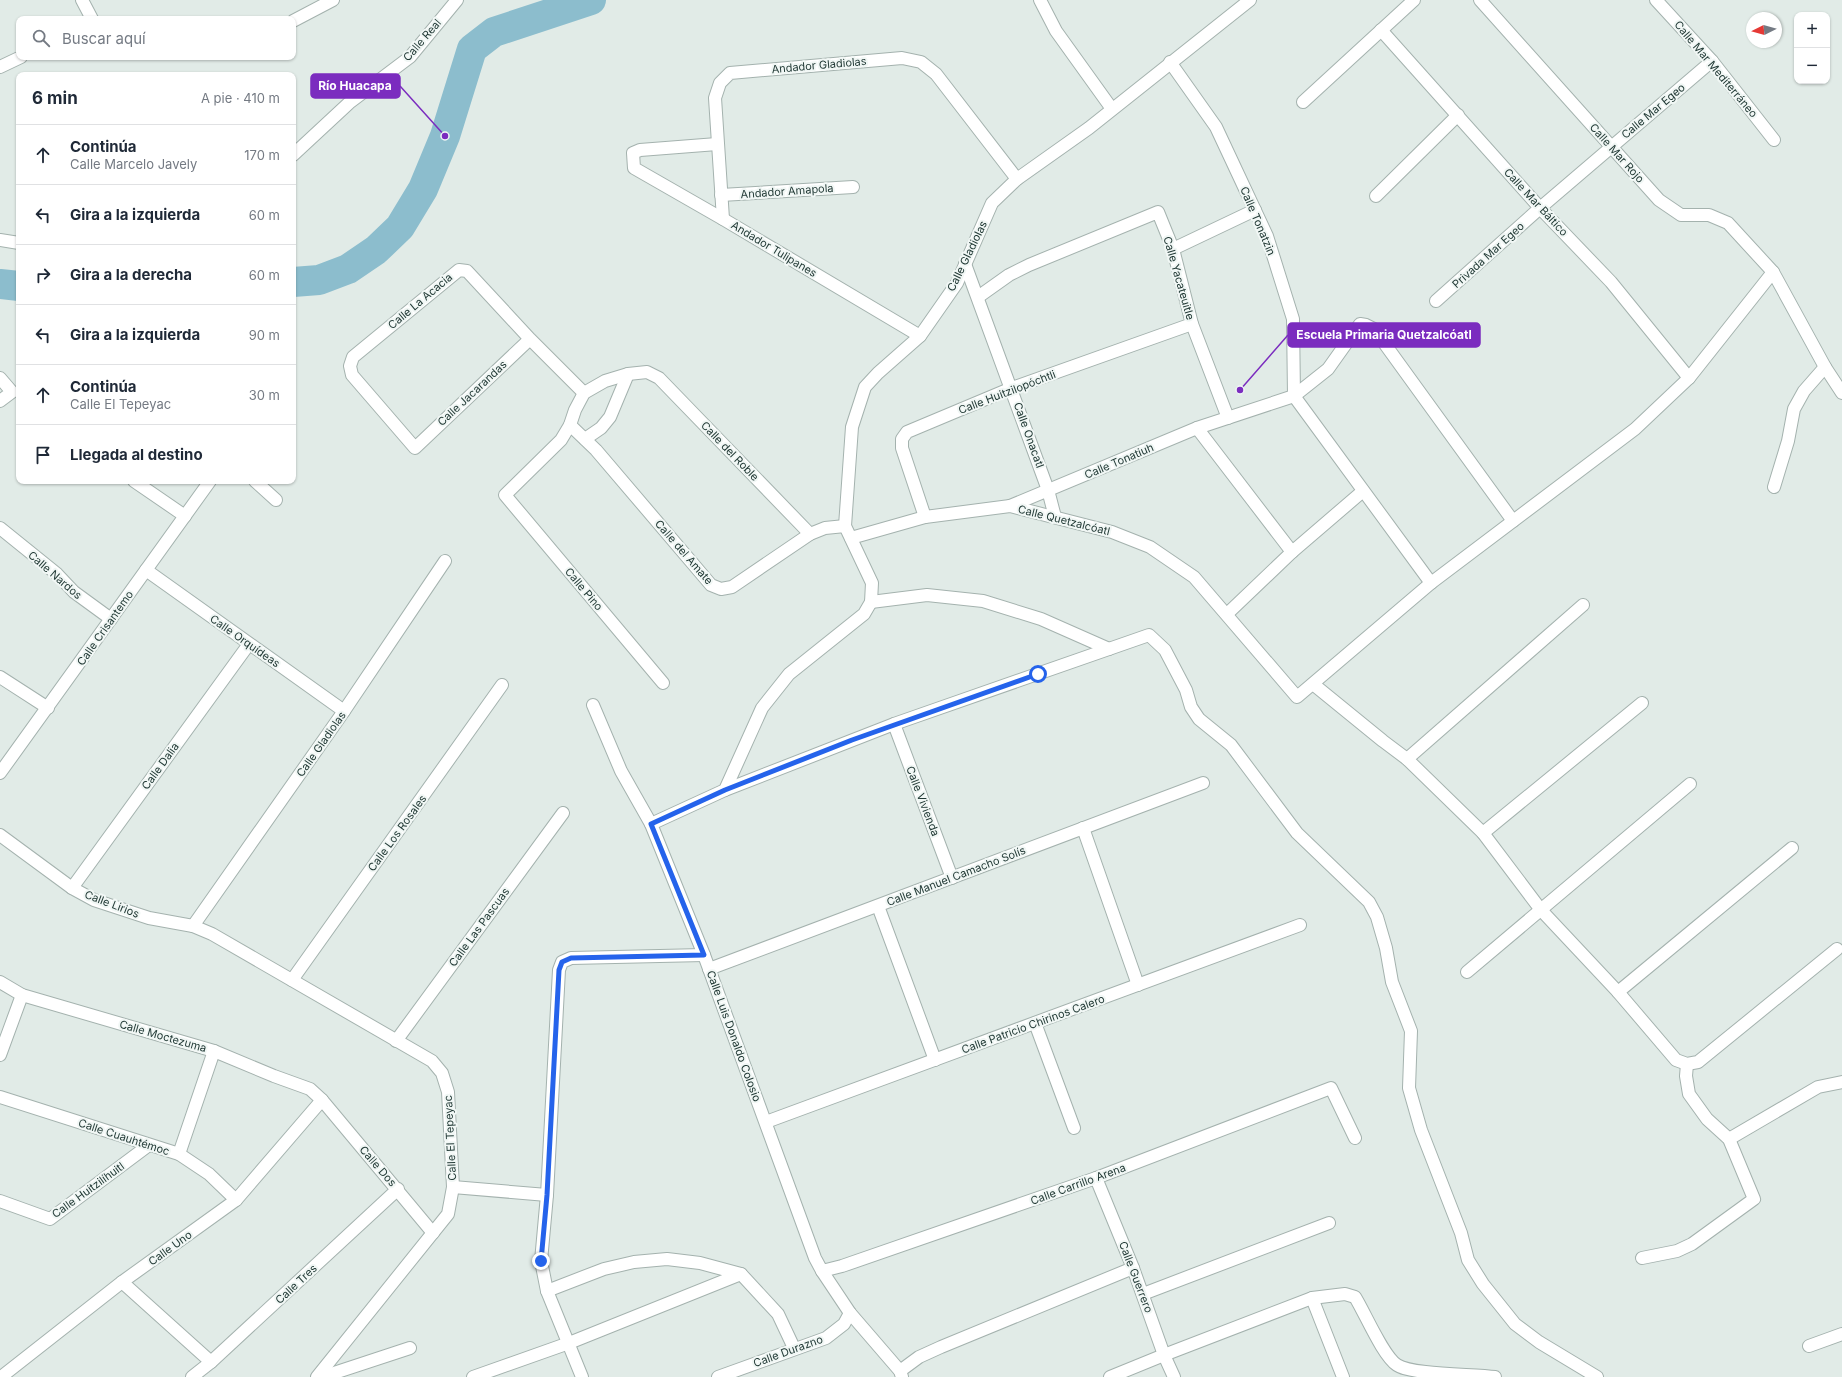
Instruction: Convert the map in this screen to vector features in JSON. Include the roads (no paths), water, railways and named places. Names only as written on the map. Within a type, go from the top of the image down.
[{"type":"street","points":[[82,0],[90,16]]},
{"type":"street","points":[[296,19],[333,0]]},
{"type":"street","name":"Calle Real","points":[[296,152],[349,103],[410,57],[457,0]]},
{"type":"street","points":[[1040,0],[1056,31],[1112,109]]},
{"type":"street","name":"Calle Gladiolas","points":[[845,526],[852,427],[865,387],[878,373],[920,336],[957,283],[992,203],[1017,179],[1089,128],[1170,62],[1250,0]]},
{"type":"street","points":[[1303,102],[1414,0]]},
{"type":"street","name":"Calle Mar Rojo","points":[[1480,0],[1659,200],[1681,215],[1709,215],[1728,223],[1773,272],[1825,367],[1842,393]]},
{"type":"street","name":"Calle Mar Mediterráneo","points":[[1656,0],[1712,61],[1774,140]]},
{"type":"street","name":"Calle Mar Báltico","points":[[1381,30],[1540,208],[1611,282],[1688,378]]},
{"type":"street","name":"Andador Gladiolas","points":[[717,144],[715,98],[720,83],[730,73],[902,58],[922,62],[936,74],[1017,179]]},
{"type":"street","points":[[0,67],[16,59]]},
{"type":"street","name":"Calle Mar Egeo","points":[[1540,208],[1712,61]]},
{"type":"street","name":"Calle Tonatzin","points":[[1170,62],[1216,127],[1267,236],[1293,319],[1294,396]]},
{"type":"street","points":[[1376,196],[1458,115]]},
{"type":"street","points":[[717,144],[723,219]]},
{"type":"street","name":"Andador Tulipanes","points":[[717,144],[640,150],[633,153],[632,160],[634,168],[920,336]]},
{"type":"street","name":"Andador Amapola","points":[[721,195],[853,187]]},
{"type":"street","name":"Privada Mar Egeo","points":[[1436,301],[1540,208]]},
{"type":"street","points":[[1173,249],[1255,210]]},
{"type":"street","name":"Calle Yacateuitle","points":[[978,297],[1009,275],[1029,265],[1158,212],[1173,249],[1192,324],[1228,418]]},
{"type":"street","points":[[0,240],[16,243]]},
{"type":"street","name":"Calle Onacatl","points":[[965,264],[1012,388],[1048,490],[1055,517]]},
{"type":"street","name":"Calle La Acacia","points":[[415,448],[352,375],[350,366],[353,357],[459,270],[467,271],[530,339],[584,393]]},
{"type":"street","points":[[1773,272],[1688,378],[1635,429],[1431,583],[1313,684],[1383,741],[1408,759],[1483,833],[1542,910],[1618,992],[1676,1060],[1687,1064],[1698,1062],[1837,950]]},
{"type":"street","name":"Calle Huitzilopóchtli","points":[[924,517],[902,448],[902,439],[907,432],[1012,388],[1192,324]]},
{"type":"street","points":[[1431,583],[1294,396],[1328,369],[1360,324],[1366,325],[1374,330],[1513,521]]},
{"type":"street","name":"Calle Jacarandas","points":[[415,448],[530,339]]},
{"type":"street","points":[[1774,487],[1788,441],[1794,409],[1804,391],[1825,367]]},
{"type":"street","name":"Calle del Roble","points":[[628,374],[647,372],[659,378],[810,534]]},
{"type":"street","points":[[570,425],[575,410],[584,393],[604,381],[628,374]]},
{"type":"street","points":[[585,439],[601,428],[610,417],[628,374]]},
{"type":"street","points":[[0,378],[15,395],[0,401]]},
{"type":"street","name":"Calle Tonatiuh","points":[[1010,506],[1197,428],[1294,396]]},
{"type":"street","name":"Calle del Amate","points":[[570,425],[596,450],[711,586],[721,589],[732,587],[810,534],[826,528],[845,526]]},
{"type":"street","name":"Calle Pino","points":[[570,425],[561,440],[505,495],[662,683]]},
{"type":"street","points":[[1197,428],[1292,552]]},
{"type":"street","points":[[138,484],[184,516]]},
{"type":"street","name":"Calle Crisantemo","points":[[0,773],[208,484]]},
{"type":"street","points":[[258,484],[276,500]]},
{"type":"street","points":[[1227,614],[1292,552],[1363,491]]},
{"type":"street","name":"Calle Quetzalcóatl","points":[[851,538],[924,517],[1010,506],[1112,532],[1150,547],[1194,577],[1297,697],[1313,684]]},
{"type":"street","points":[[725,790],[762,708],[788,674],[864,614],[871,602],[872,583],[845,526]]},
{"type":"street","name":"Calle Nardos","points":[[0,528],[57,574],[74,592],[111,619]]},
{"type":"street","name":"Calle Gladiolas","points":[[193,926],[344,711],[445,561]]},
{"type":"street","name":"Calle Orquídeas","points":[[146,570],[344,711]]},
{"type":"street","points":[[871,602],[927,595],[983,602],[1041,619],[1109,649]]},
{"type":"street","points":[[1408,759],[1583,605]]},
{"type":"street","points":[[651,824],[725,790],[894,724],[1149,635],[1165,650],[1186,690],[1191,707],[1199,719],[1231,745],[1297,833],[1369,902],[1377,917],[1386,948],[1392,982],[1411,1031],[1409,1071],[1411,1095],[1421,1130],[1461,1233],[1468,1260],[1483,1284],[1515,1324],[1539,1342],[1589,1375]]},
{"type":"street","name":"Calle Dalia","points":[[72,888],[249,644]]},
{"type":"street","points":[[0,677],[48,708]]},
{"type":"street","name":"Calle Los Rosales","points":[[292,980],[502,685]]},
{"type":"street","points":[[1483,833],[1642,703]]},
{"type":"street","name":"Calle Luis Donaldo Colosio","points":[[593,705],[621,772],[651,824],[704,955],[815,1258],[850,1313],[901,1374]]},
{"type":"street","name":"Calle Vivienda","points":[[894,724],[952,878]]},
{"type":"street","name":"Calle Manuel Camacho Solís","points":[[709,969],[1203,783]]},
{"type":"street","points":[[1467,972],[1690,784]]},
{"type":"street","name":"Calle Las Pascuas","points":[[396,1040],[562,813]]},
{"type":"street","points":[[1083,828],[1138,985]]},
{"type":"street","name":"Calle Lirios","points":[[0,835],[72,888],[94,900],[149,918],[193,926]]},
{"type":"street","points":[[1618,992],[1792,848]]},
{"type":"street","points":[[878,906],[935,1060]]},
{"type":"street","name":"Calle Patricio Chirinos Calero","points":[[766,1122],[1300,925]]},
{"type":"street","name":"Calle El Tepeyac","points":[[193,926],[212,934],[432,1061],[442,1073],[448,1092],[453,1187],[547,1195]]},
{"type":"street","points":[[582,1377],[547,1291],[541,1261],[547,1195],[559,970],[562,962],[571,958],[704,955]]},
{"type":"street","name":"Calle Moctezuma","points":[[0,982],[22,995],[214,1051],[310,1089],[322,1100]]},
{"type":"street","points":[[0,1055],[22,995]]},
{"type":"street","points":[[1035,1022],[1074,1128]]},
{"type":"street","points":[[179,1154],[214,1051]]},
{"type":"street","points":[[1642,1258],[1676,1251],[1692,1244],[1754,1199],[1729,1139],[1707,1119],[1689,1094],[1686,1076],[1687,1064]]},
{"type":"street","points":[[1729,1139],[1818,1087],[1842,1082]]},
{"type":"street","name":"Calle Carrillo Arena","points":[[822,1271],[842,1266],[1096,1178],[1331,1088],[1355,1138]]},
{"type":"street","name":"Calle Cuauhtémoc","points":[[0,1097],[179,1154],[209,1174],[236,1200]]},
{"type":"street","name":"Calle Dos","points":[[322,1100],[398,1189],[433,1233]]},
{"type":"street","name":"Calle Uno","points":[[1,1377],[122,1282],[236,1200],[322,1100]]},
{"type":"street","name":"Calle Huitzilíhuitl","points":[[0,1200],[50,1219],[149,1145]]},
{"type":"street","name":"Calle Guerrero","points":[[1096,1178],[1133,1268],[1164,1355],[1174,1377]]},
{"type":"street","points":[[317,1377],[448,1214],[453,1187]]},
{"type":"street","name":"Calle Tres","points":[[192,1377],[211,1362],[398,1189]]},
{"type":"street","points":[[1143,1294],[1329,1223]]},
{"type":"street","points":[[547,1291],[604,1269],[634,1262],[667,1259],[700,1263],[741,1274],[778,1314],[794,1348]]},
{"type":"street","points":[[901,1374],[919,1357],[1133,1268]]},
{"type":"street","points":[[472,1377],[569,1343],[741,1274]]},
{"type":"street","points":[[122,1282],[211,1362]]},
{"type":"street","points":[[1110,1377],[1312,1298],[1345,1294],[1355,1297],[1389,1357],[1397,1365],[1412,1370],[1495,1377]]},
{"type":"street","points":[[1312,1298],[1344,1377]]},
{"type":"street","name":"Calle Durazno","points":[[718,1377],[794,1348],[826,1338],[844,1324],[850,1313]]},
{"type":"street","points":[[1810,1346],[1842,1334]]},
{"type":"street","points":[[322,1377],[410,1348]]},
{"type":"waterway","points":[[296,282],[319,280],[348,269],[376,250],[400,227],[423,189],[445,136],[472,49],[494,32],[591,0]]},
{"type":"waterway","points":[[0,284],[16,286]]},
{"type":"place","name":"Río Huacapa","points":[[445,136]]},
{"type":"place","name":"Escuela Primaria Quetzalcóatl","points":[[1240,390]]}]
